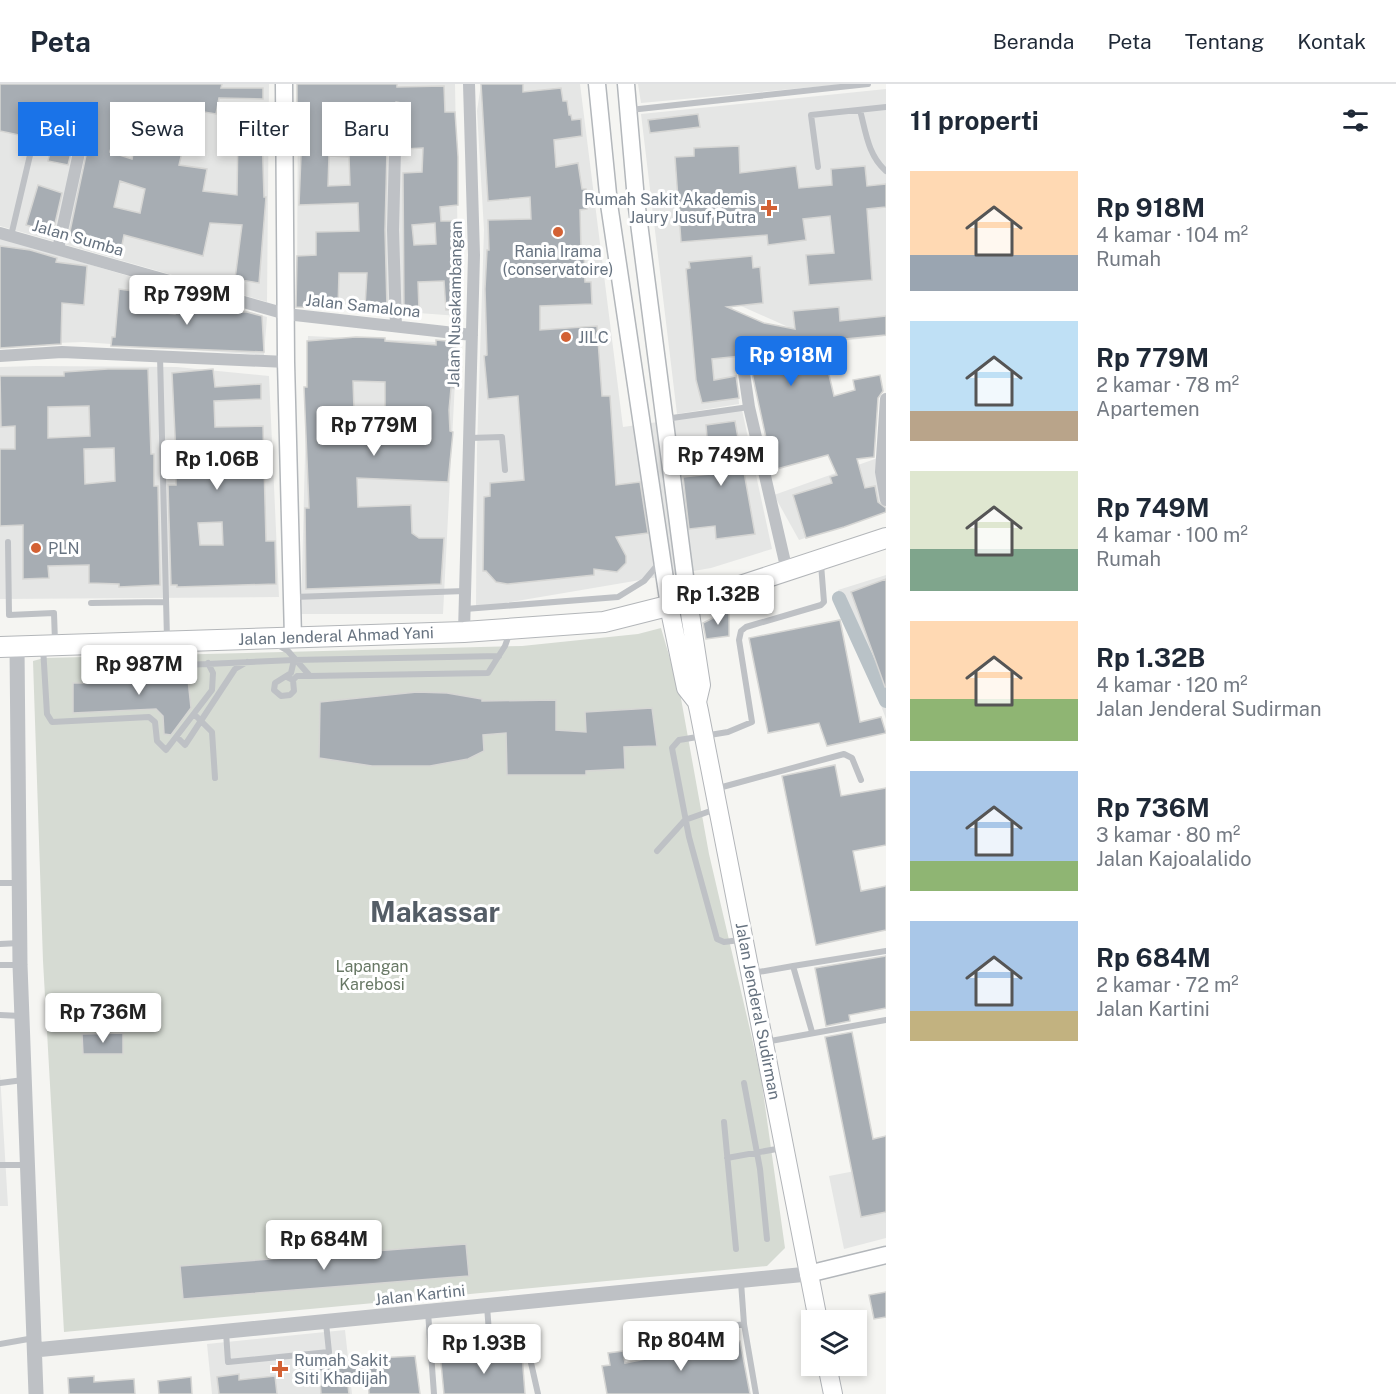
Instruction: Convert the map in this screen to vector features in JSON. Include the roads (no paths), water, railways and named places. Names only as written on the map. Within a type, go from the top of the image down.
[{"type":"highway","name":"Jalan Jenderal Ahmad Yani","points":[[8,647],[464,632],[604,622],[679,603],[787,571],[886,538]]},
{"type":"main road","points":[[284,84],[286,362],[294,597],[293,638]]},
{"type":"main road","points":[[597,84],[609,204],[662,560],[679,603]]},
{"type":"main road","points":[[626,84],[636,200],[665,419],[679,603]]},
{"type":"main road","points":[[625,309],[650,305]]},
{"type":"main road","name":"Jalan Jenderal Sudirman","points":[[679,603],[701,685],[697,702],[816,1310]]},
{"type":"main road","points":[[808,1274],[886,1255]]},
{"type":"main road","points":[[829,1376],[833,1394]]},
{"type":"street","name":"Jalan Nusakambangan","points":[[464,632],[474,255],[469,84]]},
{"type":"street","points":[[58,249],[78,156]]},
{"type":"street","points":[[395,156],[393,230],[396,326]]},
{"type":"street","name":"Jalan Sumba","points":[[6,234],[286,314]]},
{"type":"street","name":"Jalan Samalona","points":[[286,314],[471,335]]},
{"type":"street","points":[[0,356],[62,352],[286,362]]},
{"type":"street","points":[[743,366],[748,407],[787,571]]},
{"type":"street","points":[[886,399],[881,479],[886,500]]},
{"type":"street","points":[[8,647],[19,884],[23,1080],[36,1394]]},
{"type":"street","name":"Jalan Kartini","points":[[35,1344],[225,1332],[808,1274]]},
{"type":"lane","points":[[629,110],[868,84]]},
{"type":"lane","points":[[818,167],[811,115],[886,107]]},
{"type":"lane","points":[[860,110],[868,144],[877,163],[886,171]]},
{"type":"lane","points":[[6,234],[30,156]]},
{"type":"lane","points":[[160,356],[167,642]]},
{"type":"lane","points":[[665,419],[748,407]]},
{"type":"lane","points":[[469,438],[502,438],[504,470]]},
{"type":"lane","points":[[8,542],[9,615],[54,613],[49,646],[47,714],[52,722],[149,717],[155,723],[157,741],[166,750],[197,717],[236,669],[247,662]]},
{"type":"lane","points":[[465,609],[618,597],[645,581],[662,560]]},
{"type":"lane","points":[[744,940],[724,942],[717,939],[685,820],[672,748],[678,741],[728,732],[752,722],[739,640],[741,631],[746,627],[821,605],[824,602],[821,560]]},
{"type":"lane","points":[[294,597],[465,591]]},
{"type":"lane","points":[[91,603],[165,602]]},
{"type":"lane","points":[[294,660],[290,678],[297,676],[488,673],[511,630]]},
{"type":"lane","points":[[268,638],[288,651],[310,676]]},
{"type":"lane","points":[[121,644],[142,667],[294,660],[499,656]]},
{"type":"lane","points":[[177,737],[184,745],[213,690],[213,673],[208,663]]},
{"type":"lane","points":[[197,717],[212,732],[215,778]]},
{"type":"lane","points":[[714,790],[844,754],[852,758],[861,780]]},
{"type":"lane","points":[[657,851],[685,820],[718,809]]},
{"type":"lane","points":[[0,883],[19,884]]},
{"type":"lane","points":[[0,944],[20,942]]},
{"type":"lane","points":[[751,974],[886,951]]},
{"type":"lane","points":[[0,964],[20,965]]},
{"type":"lane","points":[[794,966],[812,1032]]},
{"type":"lane","points":[[0,1015],[22,1016]]},
{"type":"lane","points":[[765,1042],[886,1020]]},
{"type":"lane","points":[[0,1083],[23,1080]]},
{"type":"lane","points":[[744,1083],[756,1151],[767,1239]]},
{"type":"lane","points":[[724,1122],[736,1249]]},
{"type":"lane","points":[[727,1158],[784,1147]]},
{"type":"lane","points":[[0,1165],[28,1165]]},
{"type":"lane","points":[[741,1281],[744,1324],[756,1394]]},
{"type":"lane","points":[[487,1306],[490,1346],[527,1345],[538,1394]]},
{"type":"lane","points":[[428,1312],[434,1394]]},
{"type":"lane","points":[[225,1332],[228,1362],[329,1352],[326,1322]]},
{"type":"lane","points":[[627,1344],[744,1324]]},
{"type":"lane","points":[[0,1344],[35,1344]]},
{"type":"waterway","points":[[839,598],[886,701]]},
{"type":"place","name":"Rumah Sakit Akademis Jaury Jusuf Putra","points":[[769,208]]},
{"type":"place","name":"Rania Irama (conservatoire)","points":[[558,232]]},
{"type":"place","name":"JILC","points":[[566,337]]},
{"type":"place","name":"PLN","points":[[36,548]]},
{"type":"place","name":"Rumah Sakit Siti Khadijah","points":[[280,1369]]},
{"type":"district","name":"Makassar","points":[[435,911]]},
{"type":"park label","name":"Lapangan Karebosi","points":[[372,975]]}]
